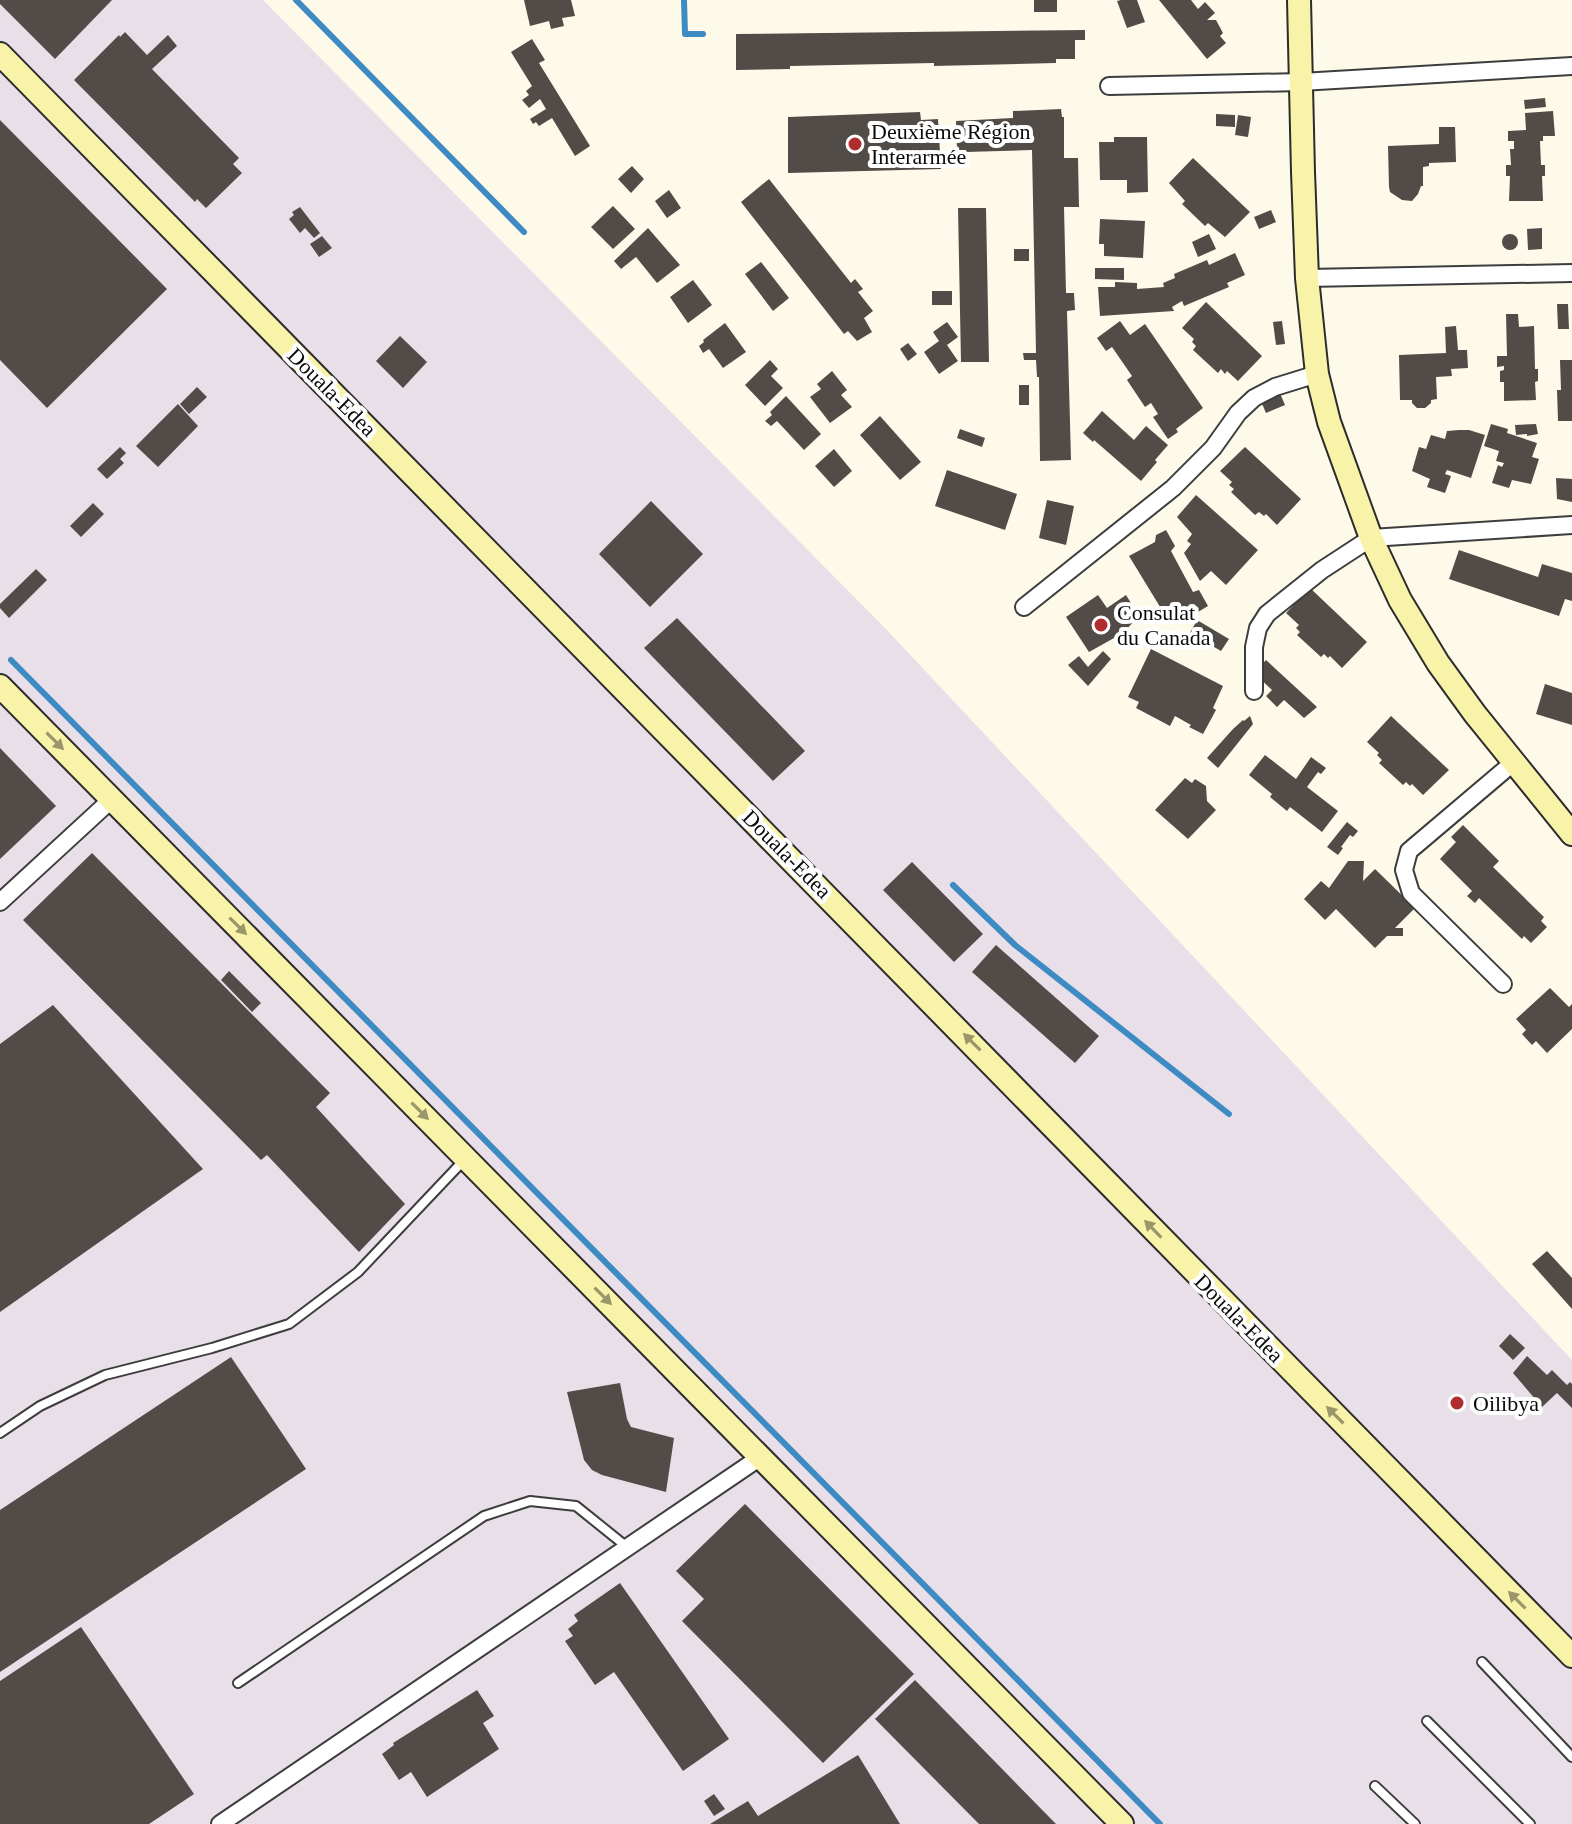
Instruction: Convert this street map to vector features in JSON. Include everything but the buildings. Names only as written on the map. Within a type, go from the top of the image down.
[{"type":"main road","points":[[1299,0],[1307,278],[1317,374],[1329,422],[1371,538],[1400,600],[1438,663],[1475,714],[1572,834]]},
{"type":"main road","name":"Douala-Edea","points":[[0,54],[1572,1656]]},
{"type":"main road","points":[[0,686],[1122,1824]]},
{"type":"street","points":[[1109,86],[1301,82],[1572,66]]},
{"type":"street","points":[[1307,278],[1572,273]]},
{"type":"street","points":[[1024,607],[1173,488],[1213,448],[1238,413],[1254,398],[1275,387],[1317,374]]},
{"type":"street","points":[[1254,691],[1254,647],[1258,628],[1267,614],[1322,570],[1371,538],[1572,525]]},
{"type":"street","points":[[1503,984],[1411,893],[1404,870],[1409,851],[1514,762]]},
{"type":"street","points":[[0,902],[112,799]]},
{"type":"street","points":[[220,1824],[762,1456]]},
{"type":"lane","points":[[0,1433],[40,1406],[105,1375],[212,1348],[289,1324],[358,1272],[466,1158]]},
{"type":"lane","points":[[238,1683],[484,1516],[530,1501],[576,1506],[627,1547]]},
{"type":"lane","points":[[1482,1662],[1572,1757]]},
{"type":"lane","points":[[1427,1721],[1530,1824]]},
{"type":"lane","points":[[1375,1786],[1415,1824]]},
{"type":"shaded area","points":[[0,0],[263,0],[885,628],[1572,1360],[1572,1824],[0,1824]]},
{"type":"waterway","points":[[296,0],[524,232]]},
{"type":"waterway","points":[[684,0],[685,34],[703,34]]},
{"type":"waterway","points":[[11,660],[1160,1824]]},
{"type":"waterway","points":[[953,885],[1015,945],[1229,1114]]},
{"type":"place","name":"Deuxième Région Interarmée","points":[[855,144]]},
{"type":"place","name":"Consulat du Canada","points":[[1101,625]]},
{"type":"place","name":"Oilibya","points":[[1457,1403]]}]
